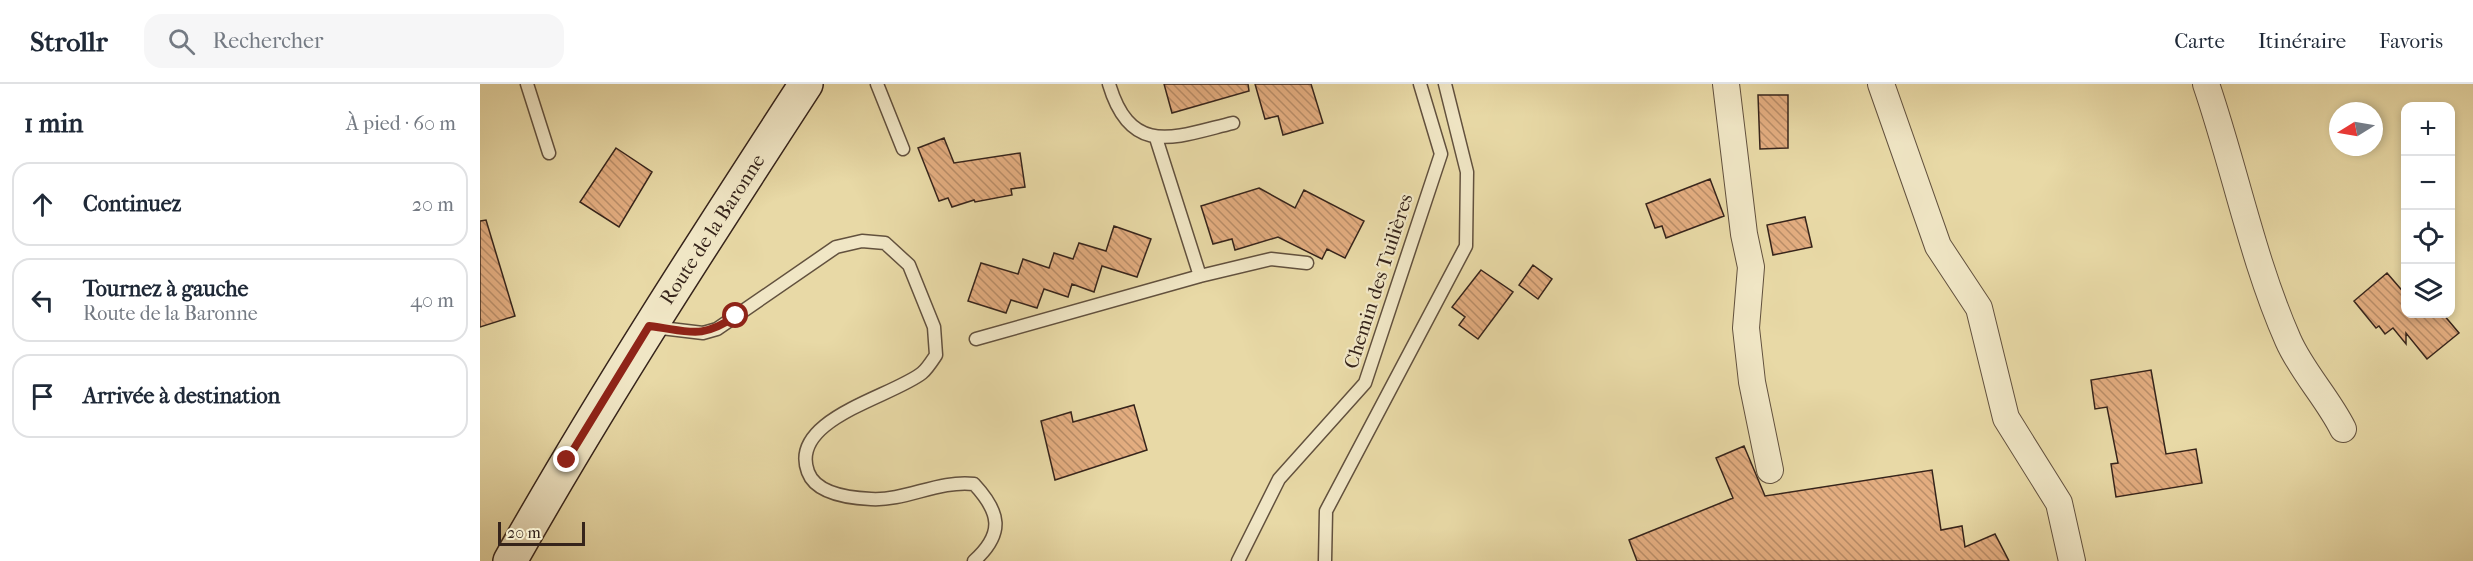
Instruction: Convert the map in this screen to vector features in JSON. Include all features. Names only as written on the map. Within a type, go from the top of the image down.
[{"type":"main road","name":"Route de la Baronne","points":[[510,561],[567,460],[649,326],[806,84]]},
{"type":"street","points":[[1726,84],[1744,234],[1751,267],[1746,328],[1752,382],[1770,470]]},
{"type":"street","points":[[1881,84],[1938,246],[1979,308],[2006,418],[2059,503],[2072,561]]},
{"type":"street","points":[[2206,84],[2223,133],[2264,281],[2296,360],[2333,409],[2343,429]]},
{"type":"lane","points":[[527,84],[549,153]]},
{"type":"lane","points":[[877,84],[903,149]]},
{"type":"lane","points":[[1109,84],[1115,105],[1133,128],[1156,138],[1178,137],[1233,123]]},
{"type":"lane","name":"Chemin des Tuilières","points":[[1238,561],[1279,479],[1365,383],[1441,154],[1420,84]]},
{"type":"lane","points":[[1325,561],[1326,511],[1466,246],[1467,172],[1445,84]]},
{"type":"lane","points":[[1156,138],[1200,276]]},
{"type":"lane","points":[[649,326],[703,333],[717,328],[836,247],[862,241],[885,243],[909,265],[934,327],[936,355],[922,373],[828,423],[810,441],[805,464],[811,482],[829,492],[872,499],[900,496],[954,482],[974,484],[991,503],[996,524],[991,547],[975,561]]},
{"type":"lane","points":[[976,339],[1200,276],[1271,259],[1307,263]]},
{"type":"building","points":[[1164,84],[1248,84],[1249,91],[1172,113]]},
{"type":"building","points":[[1255,84],[1311,84],[1323,123],[1283,135],[1278,116],[1265,119]]},
{"type":"building","points":[[1758,95],[1788,95],[1788,148],[1760,149]]},
{"type":"building","points":[[944,138],[954,163],[1020,153],[1025,187],[1011,189],[1012,195],[975,202],[974,200],[952,207],[948,198],[939,201],[918,148]]},
{"type":"building","points":[[616,148],[652,172],[619,227],[580,202]]},
{"type":"building","points":[[1710,179],[1724,216],[1666,238],[1662,226],[1655,228],[1646,204]]},
{"type":"building","points":[[1259,188],[1295,208],[1304,190],[1364,221],[1345,258],[1327,249],[1322,259],[1278,237],[1235,250],[1232,239],[1213,244],[1201,206]]},
{"type":"building","points":[[1805,217],[1812,247],[1773,255],[1767,225]]},
{"type":"building","points":[[486,220],[515,316],[480,327],[480,221]]},
{"type":"building","points":[[1114,226],[1151,239],[1137,277],[1102,266],[1094,292],[1072,284],[1068,297],[1044,289],[1037,308],[1011,300],[1006,313],[968,301],[981,263],[1018,274],[1023,259],[1049,268],[1054,253],[1073,259],[1079,243],[1106,251]]},
{"type":"building","points":[[1533,265],[1552,279],[1538,299],[1519,285]]},
{"type":"building","points":[[1481,270],[1513,292],[1478,339],[1459,325],[1465,317],[1452,307]]},
{"type":"building","points":[[2387,273],[2401,289],[2401,318],[2446,318],[2459,333],[2427,359],[2406,333],[2406,344],[2393,328],[2385,334],[2379,326],[2376,328],[2354,301]]},
{"type":"building","points":[[2151,370],[2166,454],[2196,449],[2202,483],[2116,497],[2111,464],[2118,463],[2107,407],[2095,409],[2091,380]]},
{"type":"building","points":[[1134,405],[1147,450],[1055,480],[1041,421],[1071,412],[1073,422]]},
{"type":"building","points":[[1744,446],[1765,496],[1932,470],[1941,530],[1962,526],[1965,547],[1995,534],[2009,561],[1637,561],[1629,540],[1733,498],[1716,458]]},
{"type":"route","points":[[567,460],[649,326],[703,333],[717,328],[736,316]]}]
